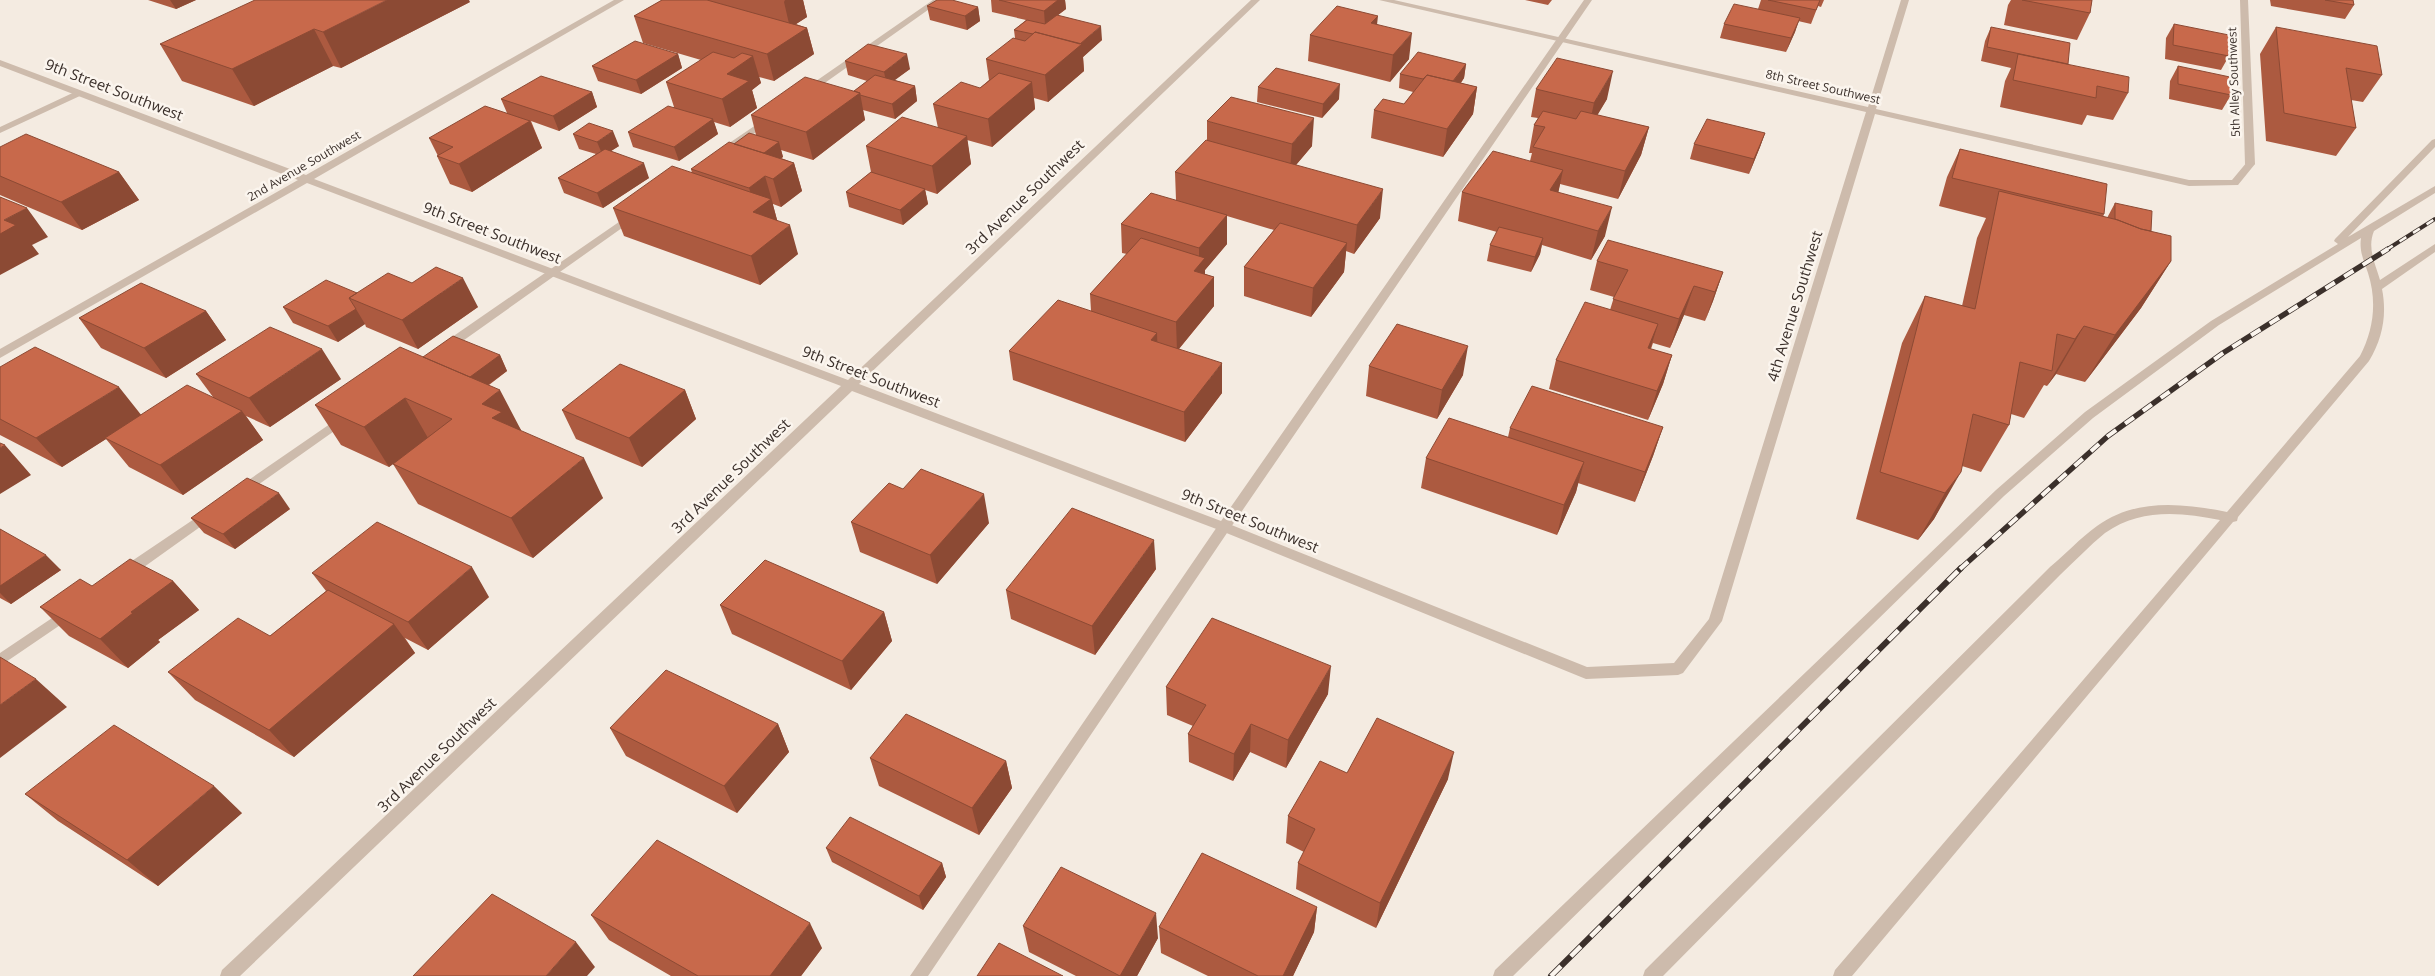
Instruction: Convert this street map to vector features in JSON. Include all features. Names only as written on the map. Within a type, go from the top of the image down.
[{"type":"street","name":"2nd Avenue Southwest","points":[[0,354],[620,0]]},
{"type":"street","points":[[801,96],[938,0]]},
{"type":"street","name":"3rd Avenue Southwest","points":[[228,976],[1256,0]]},
{"type":"street","name":"8th Street Southwest","points":[[1383,0],[2189,183],[2235,183],[2250,164]]},
{"type":"street","points":[[918,976],[1224,526],[1588,0]]},
{"type":"street","name":"4th Avenue Southwest","points":[[1715,621],[1905,0]]},
{"type":"street","name":"5th Alley Southwest","points":[[2244,0],[2250,164]]},
{"type":"street","name":"9th Street Southwest","points":[[0,63],[1224,526],[1586,673],[1678,669],[1715,621]]},
{"type":"street","points":[[0,130],[79,93]]},
{"type":"street","points":[[713,159],[777,113]]},
{"type":"street","points":[[2327,254],[2435,142]]},
{"type":"street","points":[[1501,976],[1993,500],[2089,415],[2214,323],[2435,189]]},
{"type":"street","points":[[438,352],[640,210]]},
{"type":"street","points":[[1841,976],[2366,358],[2375,340],[2379,322],[2376,288],[2366,254],[2365,238],[2370,228]]},
{"type":"street","points":[[2376,288],[2435,247]]},
{"type":"street","points":[[114,580],[349,415]]},
{"type":"street","points":[[1651,976],[2055,571],[2108,525],[2149,508],[2193,510],[2232,518]]},
{"type":"street","points":[[0,660],[73,609]]},
{"type":"building","points":[[255,0],[387,0],[323,32],[314,29],[232,69],[160,44]]},
{"type":"building","points":[[662,0],[707,0],[807,28],[767,54],[634,16]]},
{"type":"building","points":[[937,0],[952,0],[978,7],[965,16],[927,6]]},
{"type":"building","points":[[999,0],[1058,0],[1044,11]]},
{"type":"building","points":[[1768,0],[1820,0],[1816,10]]},
{"type":"building","points":[[2022,0],[2092,0],[2090,13]]},
{"type":"building","points":[[2325,0],[2353,0],[2354,5]]},
{"type":"building","points":[[1734,4],[1800,18],[1791,38],[1724,24]]},
{"type":"building","points":[[1337,6],[1378,16],[1371,23],[1412,33],[1393,55],[1310,35]]},
{"type":"building","points":[[1057,15],[1101,26],[1080,44],[1035,32],[1033,34],[1014,30],[1027,20],[1045,24]]},
{"type":"building","points":[[2174,24],[2229,35],[2229,56],[2173,45]]},
{"type":"building","points":[[1991,27],[2070,43],[2068,64],[1987,47]]},
{"type":"building","points":[[2276,27],[2377,46],[2382,75],[2346,68],[2356,128],[2284,113]]},
{"type":"building","points":[[1035,32],[1082,44],[1045,75],[986,59],[1013,38],[1025,41]]},
{"type":"building","points":[[635,41],[678,54],[636,80],[592,66]]},
{"type":"building","points":[[868,44],[907,54],[884,72],[845,61]]},
{"type":"building","points":[[713,52],[734,58],[742,53],[753,56],[727,74],[749,81],[722,99],[666,82]]},
{"type":"building","points":[[1418,52],[1466,64],[1453,81],[1427,75],[1423,79],[1400,74]]},
{"type":"building","points":[[2018,54],[2129,77],[2128,93],[2097,86],[2096,98],[2013,80]]},
{"type":"building","points":[[1557,58],[1613,71],[1594,103],[1536,89]]},
{"type":"building","points":[[2178,66],[2230,77],[2231,95],[2178,84]]},
{"type":"building","points":[[1276,68],[1340,84],[1323,104],[1258,87]]},
{"type":"building","points":[[999,73],[1032,82],[988,119],[933,104],[961,82],[980,88]]},
{"type":"building","points":[[875,75],[915,86],[892,104],[860,95],[860,93],[854,91]]},
{"type":"building","points":[[1427,75],[1477,87],[1447,129],[1374,110],[1383,99],[1404,104]]},
{"type":"building","points":[[541,76],[592,92],[553,116],[501,99]]},
{"type":"building","points":[[805,77],[860,93],[806,132],[751,115]]},
{"type":"building","points":[[1231,97],[1314,118],[1292,144],[1207,121]]},
{"type":"building","points":[[485,106],[530,121],[459,164],[437,156],[453,147],[429,138]]},
{"type":"building","points":[[668,106],[713,119],[674,147],[628,132]]},
{"type":"building","points":[[1543,111],[1576,119],[1581,111],[1649,127],[1625,171],[1533,147],[1545,127],[1534,125]]},
{"type":"building","points":[[902,117],[967,136],[932,166],[866,146]]},
{"type":"building","points":[[1707,119],[1765,133],[1754,159],[1694,144]]},
{"type":"building","points":[[589,123],[613,131],[597,142],[573,134]]},
{"type":"building","points":[[749,133],[779,142],[764,153],[734,144]]},
{"type":"building","points":[[26,134],[119,172],[61,202],[0,176],[0,147]]},
{"type":"building","points":[[1206,140],[1383,189],[1357,225],[1175,172]]},
{"type":"building","points":[[729,142],[794,163],[773,179],[765,176],[749,188],[691,169]]},
{"type":"building","points":[[605,149],[644,163],[597,193],[558,178]]},
{"type":"building","points":[[1960,149],[2107,184],[2104,214],[1952,178]]},
{"type":"building","points":[[1493,151],[1563,170],[1550,190],[1612,207],[1598,231],[1462,192]]},
{"type":"building","points":[[672,166],[771,199],[753,212],[790,225],[751,256],[613,208]]},
{"type":"building","points":[[871,172],[925,189],[900,210],[846,192]]},
{"type":"building","points":[[1999,191],[2118,220],[2141,229],[2171,236],[2171,261],[2115,335],[2084,326],[2075,339],[2057,334],[2052,371],[2020,362],[2009,425],[1973,414],[1961,472],[1945,493],[1880,472],[1925,296],[1975,309]]},
{"type":"building","points":[[1151,193],[1227,215],[1199,248],[1121,224]]},
{"type":"building","points":[[0,197],[27,208],[4,220],[16,225],[0,234]]},
{"type":"building","points":[[2115,203],[2152,211],[2151,231],[2115,219]]},
{"type":"building","points":[[1280,223],[1347,243],[1313,288],[1244,267]]},
{"type":"building","points":[[1499,227],[1543,238],[1535,257],[1490,245]]},
{"type":"building","points":[[1141,238],[1205,258],[1194,271],[1214,277],[1176,322],[1090,294]]},
{"type":"building","points":[[1608,240],[1723,272],[1715,292],[1694,286],[1679,319],[1613,299],[1628,270],[1597,261]]},
{"type":"building","points":[[436,267],[463,278],[402,320],[349,298],[388,273],[412,283]]},
{"type":"building","points":[[326,280],[357,293],[349,298],[356,309],[328,326],[283,307]]},
{"type":"building","points":[[141,283],[206,311],[144,348],[79,318]]},
{"type":"building","points":[[1058,300],[1157,333],[1151,340],[1222,363],[1184,412],[1009,351]]},
{"type":"building","points":[[1585,302],[1658,324],[1648,348],[1672,355],[1657,391],[1556,360]]},
{"type":"building","points":[[1397,324],[1468,346],[1442,390],[1369,366]]},
{"type":"building","points":[[270,327],[322,349],[249,398],[196,374]]},
{"type":"building","points":[[453,336],[500,355],[470,377],[423,357]]},
{"type":"building","points":[[35,347],[119,387],[36,438],[0,419],[0,367]]},
{"type":"building","points":[[400,347],[500,390],[482,404],[502,412],[492,418],[584,458],[511,518],[393,464],[452,419],[405,398],[364,427],[315,405]]},
{"type":"building","points":[[620,364],[685,390],[629,438],[562,410]]},
{"type":"building","points":[[187,385],[242,411],[160,465],[105,438]]},
{"type":"building","points":[[1532,386],[1663,427],[1645,472],[1510,428]]},
{"type":"building","points":[[1449,418],[1584,462],[1564,505],[1426,458]]},
{"type":"building","points":[[921,469],[984,494],[930,555],[851,522],[889,483],[903,489]]},
{"type":"building","points":[[247,478],[279,493],[223,534],[191,518]]},
{"type":"building","points":[[1072,508],[1154,540],[1092,626],[1006,590]]},
{"type":"building","points":[[377,522],[472,567],[408,622],[312,573]]},
{"type":"building","points":[[0,529],[46,555],[0,586]]},
{"type":"building","points":[[130,559],[173,581],[131,612],[133,613],[100,639],[40,607],[80,579],[92,586]]},
{"type":"building","points":[[765,560],[884,612],[842,661],[720,605]]},
{"type":"building","points":[[328,590],[394,624],[269,730],[168,672],[238,618],[270,636]]},
{"type":"building","points":[[1212,618],[1331,666],[1288,740],[1251,724],[1234,754],[1188,734],[1206,705],[1166,687]]},
{"type":"building","points":[[0,657],[36,679],[0,705]]},
{"type":"building","points":[[666,670],[778,724],[724,786],[610,728]]},
{"type":"building","points":[[906,714],[1006,761],[972,808],[870,758]]},
{"type":"building","points":[[1377,718],[1454,752],[1380,903],[1298,863],[1315,829],[1288,816],[1320,761],[1347,773]]},
{"type":"building","points":[[114,725],[214,786],[127,860],[25,794]]},
{"type":"building","points":[[850,817],[942,863],[919,896],[826,848]]},
{"type":"building","points":[[657,840],[810,923],[770,976],[698,976],[591,915]]},
{"type":"building","points":[[1202,853],[1317,907],[1283,976],[1258,976],[1159,927]]},
{"type":"building","points":[[1061,867],[1156,913],[1120,976],[1023,926]]},
{"type":"building","points":[[492,894],[576,942],[546,976],[413,976]]},
{"type":"building","points":[[999,943],[1063,976],[977,976]]},
{"type":"railway","points":[[2386,250],[2435,219]]},
{"type":"railway","points":[[1960,569],[2108,436],[2223,353],[2388,249]]},
{"type":"railway","points":[[1551,976],[1961,568]]}]
